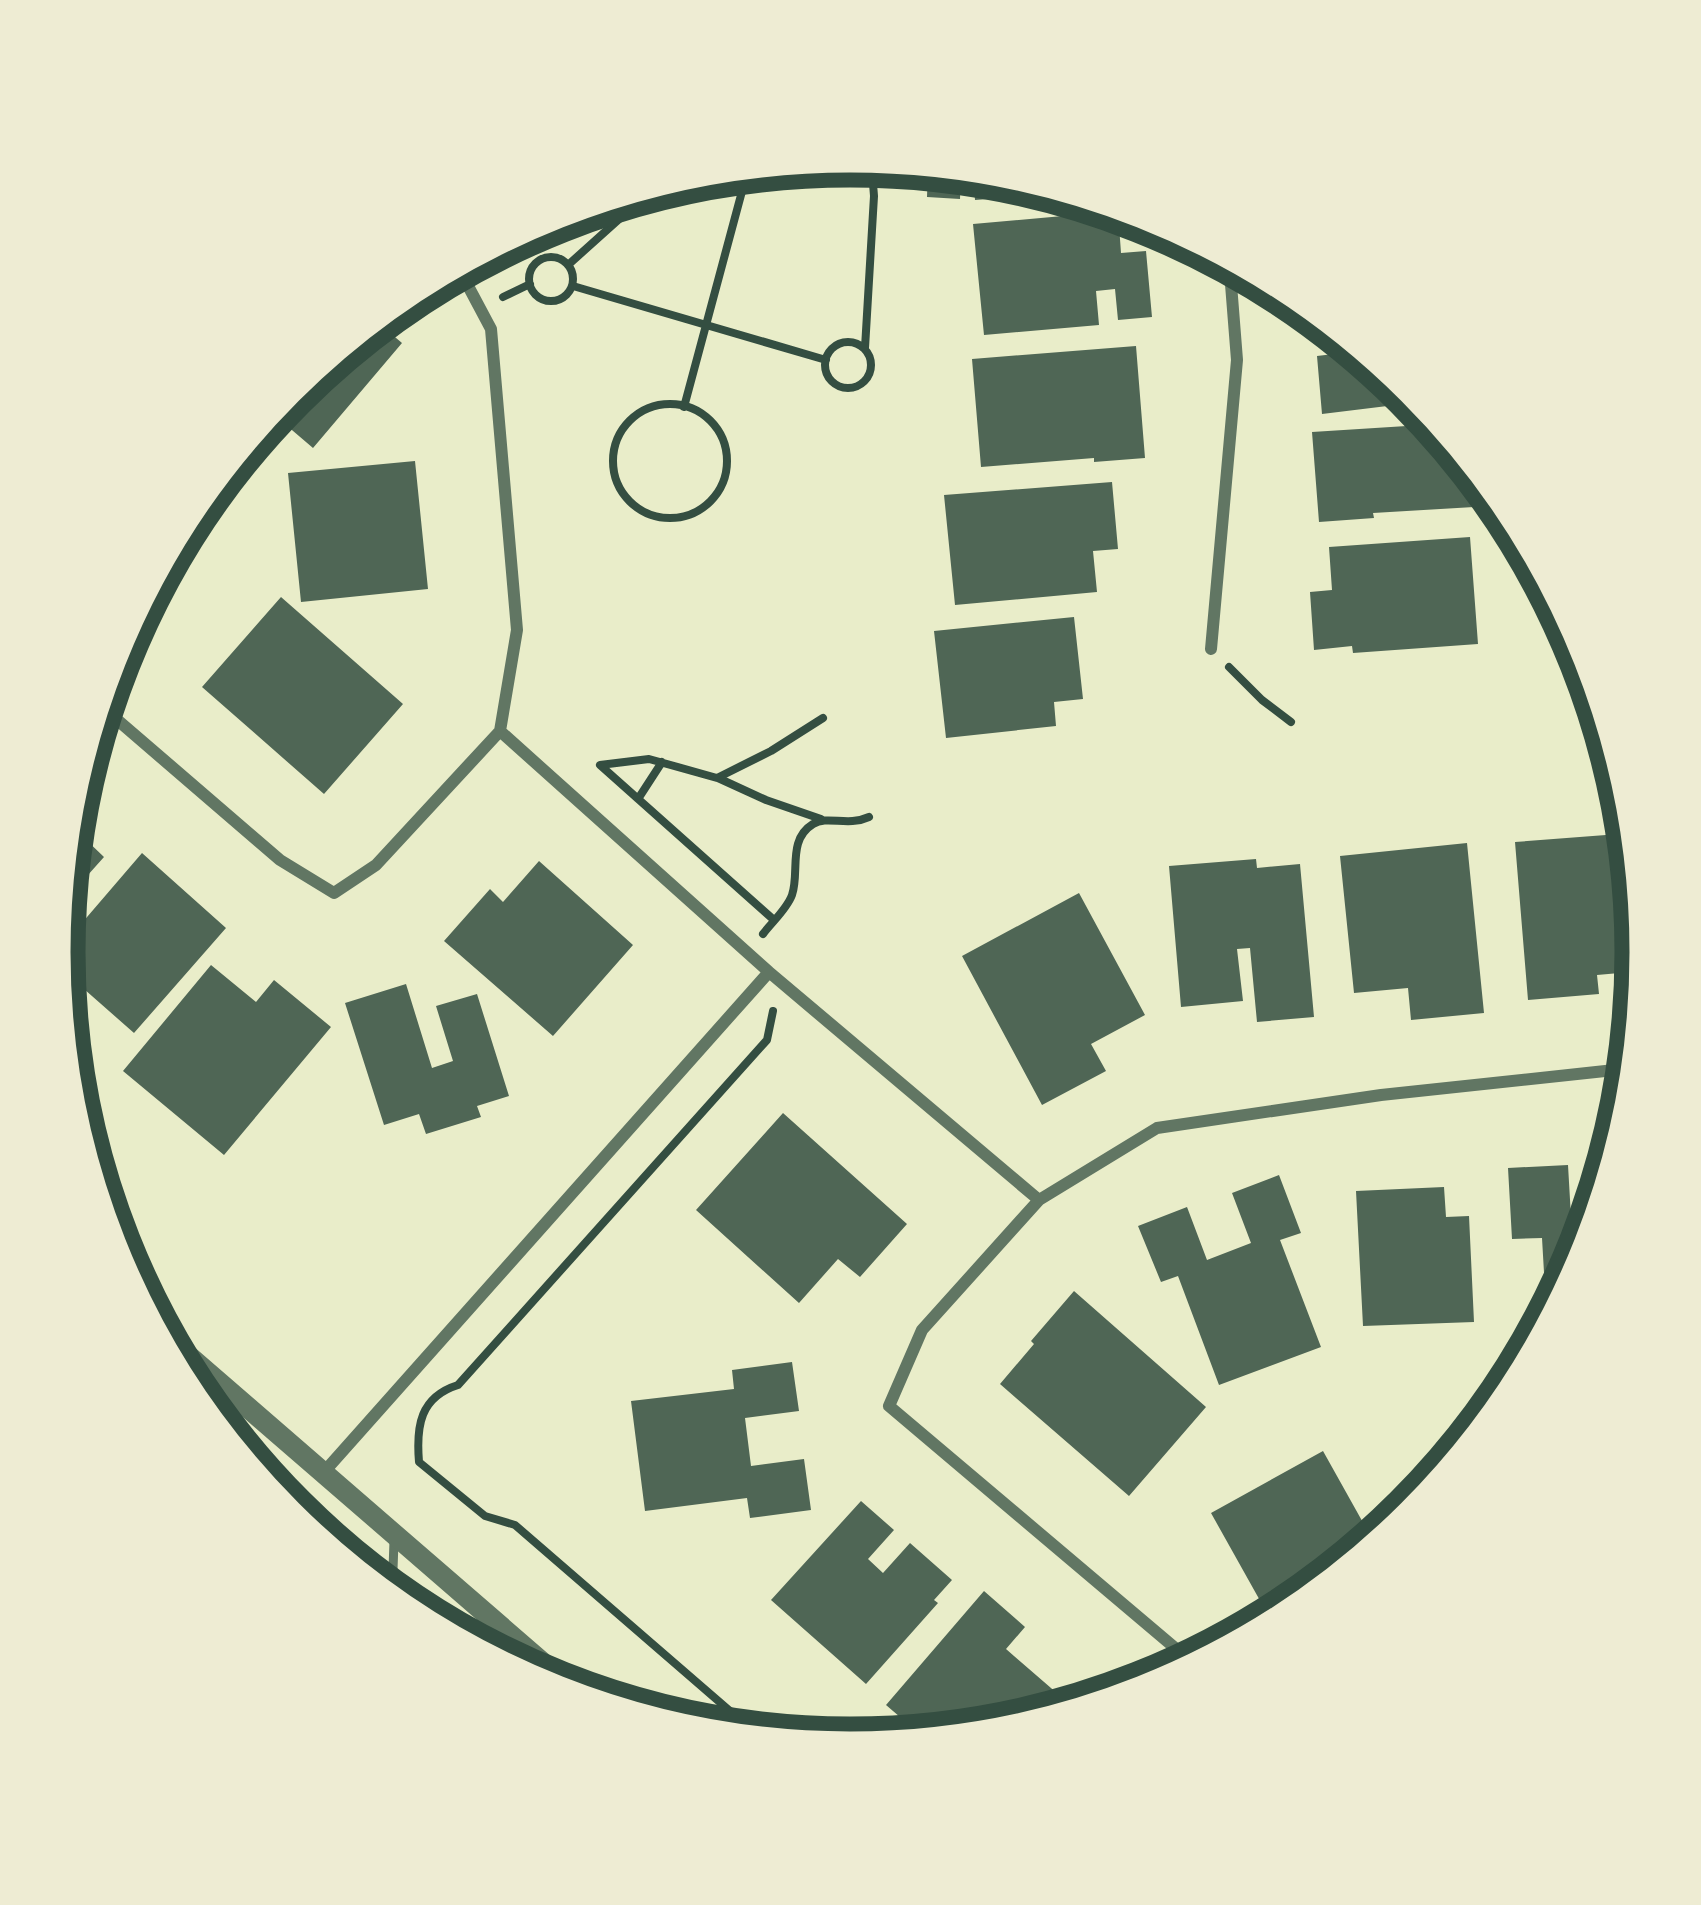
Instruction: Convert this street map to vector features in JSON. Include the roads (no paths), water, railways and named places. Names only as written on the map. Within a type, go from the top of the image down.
[{"type":"street","points":[[1211,649],[1237,360],[1231,280]]},
{"type":"street","points":[[115,718],[280,860],[334,892],[376,865],[500,731],[517,630],[490,329],[466,282]]},
{"type":"street","points":[[500,731],[775,977],[1039,1200]]},
{"type":"street","points":[[324,1472],[775,977]]},
{"type":"street","points":[[1179,1651],[890,1406],[922,1330],[1039,1200],[1157,1128],[1381,1095],[1613,1070]]},
{"type":"street","points":[[195,1361],[536,1657]]},
{"type":"lane","points":[[393,1574],[394,1536]]}]
